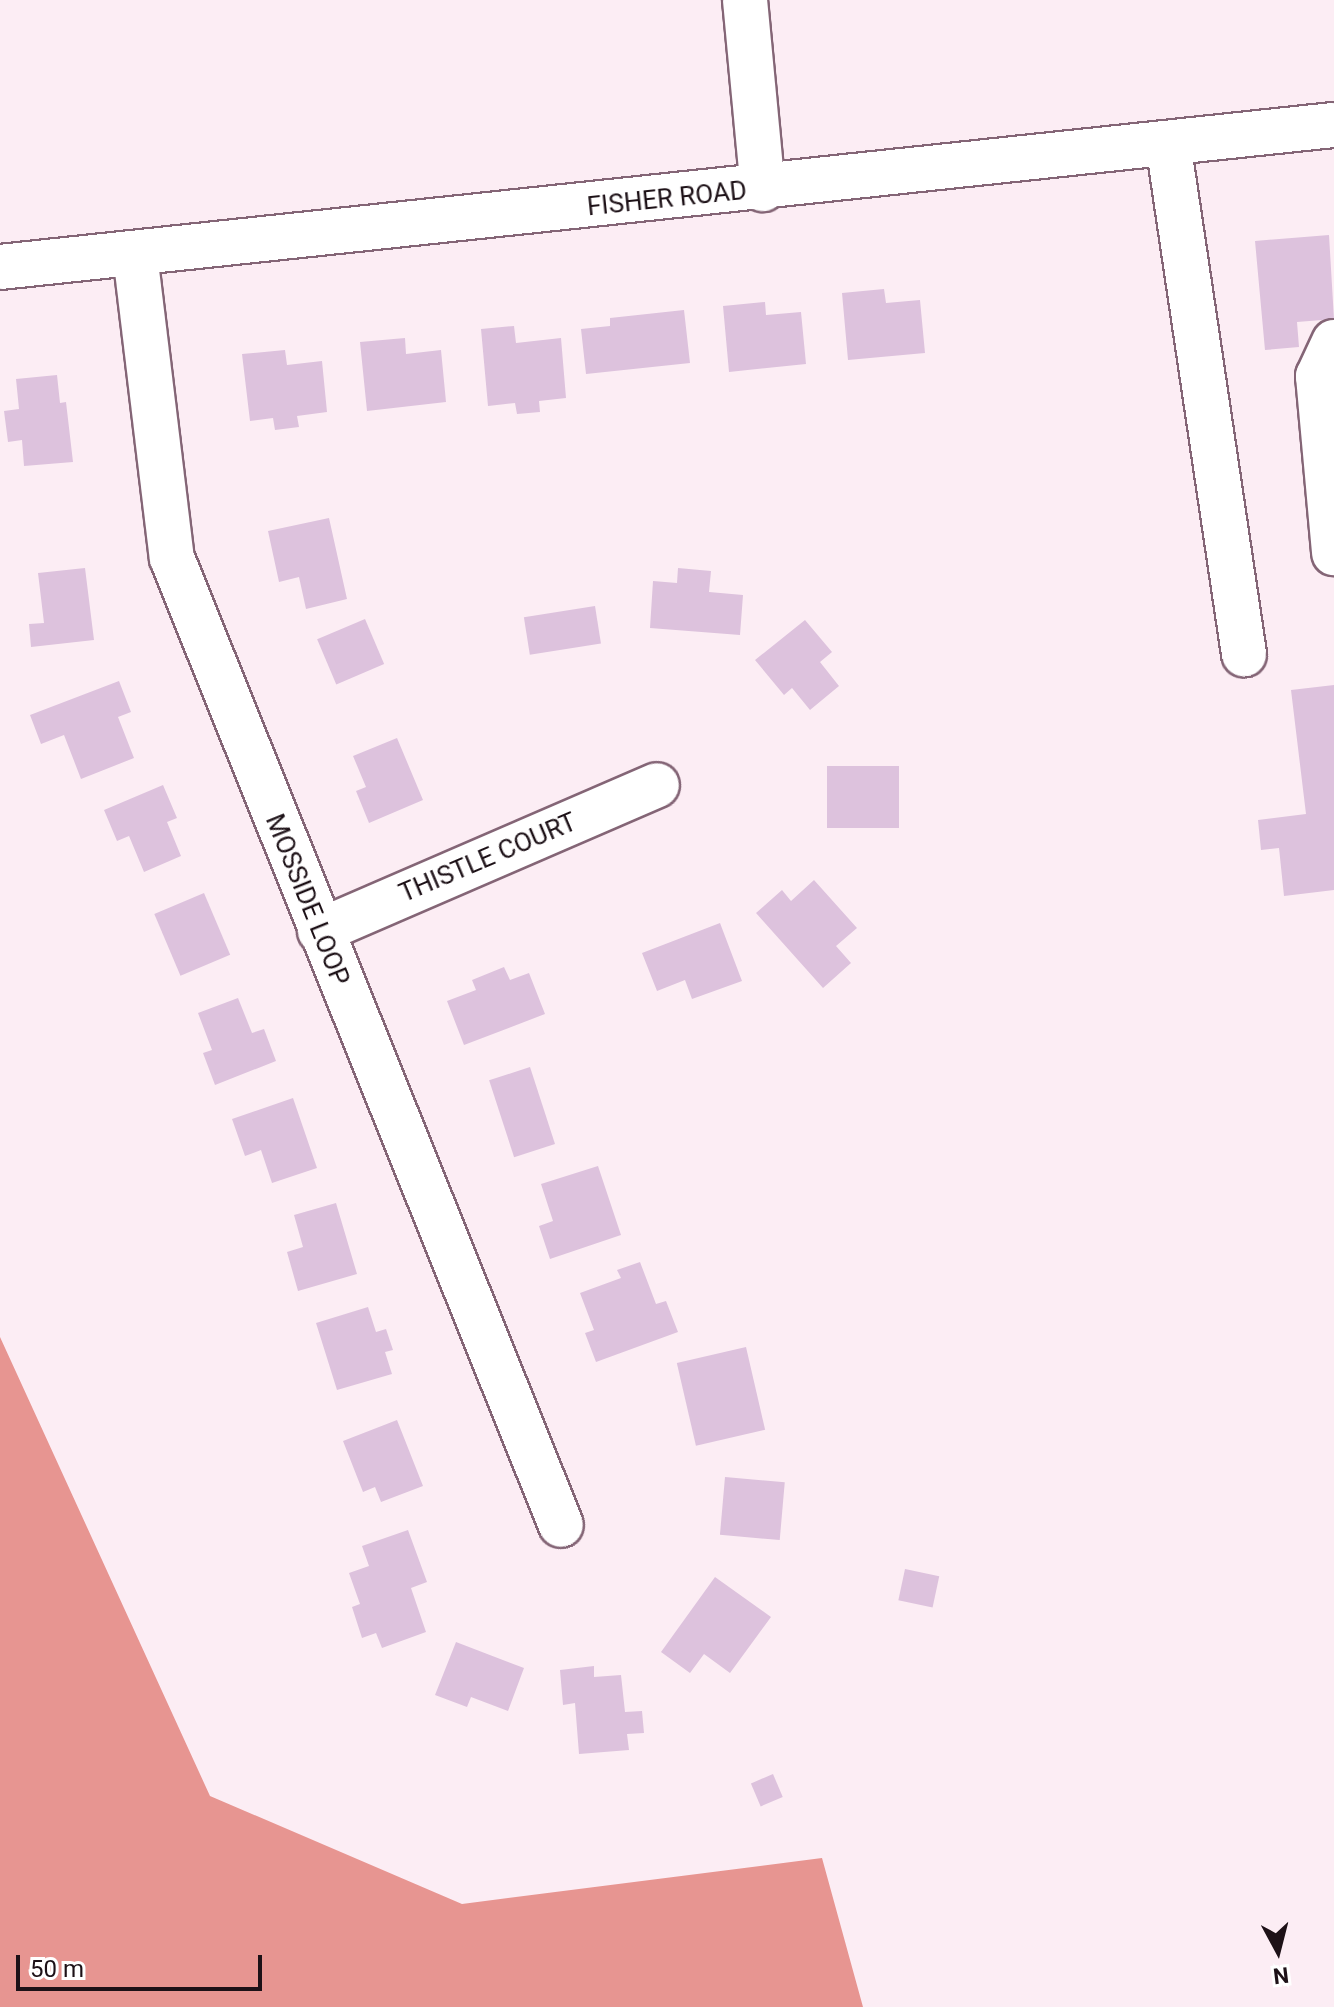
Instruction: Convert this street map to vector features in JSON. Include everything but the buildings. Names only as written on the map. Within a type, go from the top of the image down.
[{"type":"street","points":[[745,0],[763,189]]},
{"type":"street","name":"FISHER ROAD","points":[[0,267],[763,189],[1334,125]]},
{"type":"street","points":[[1168,143],[1244,654]]},
{"type":"street","name":"MOSSIDE LOOP","points":[[135,254],[172,558],[561,1525]]},
{"type":"street","points":[[1334,342],[1318,376],[1334,553]]},
{"type":"street","name":"THISTLE COURT","points":[[320,931],[657,785]]},
{"type":"shaded area","points":[[0,1337],[210,1796],[462,1904],[822,1858],[863,2007],[0,2007]]}]
